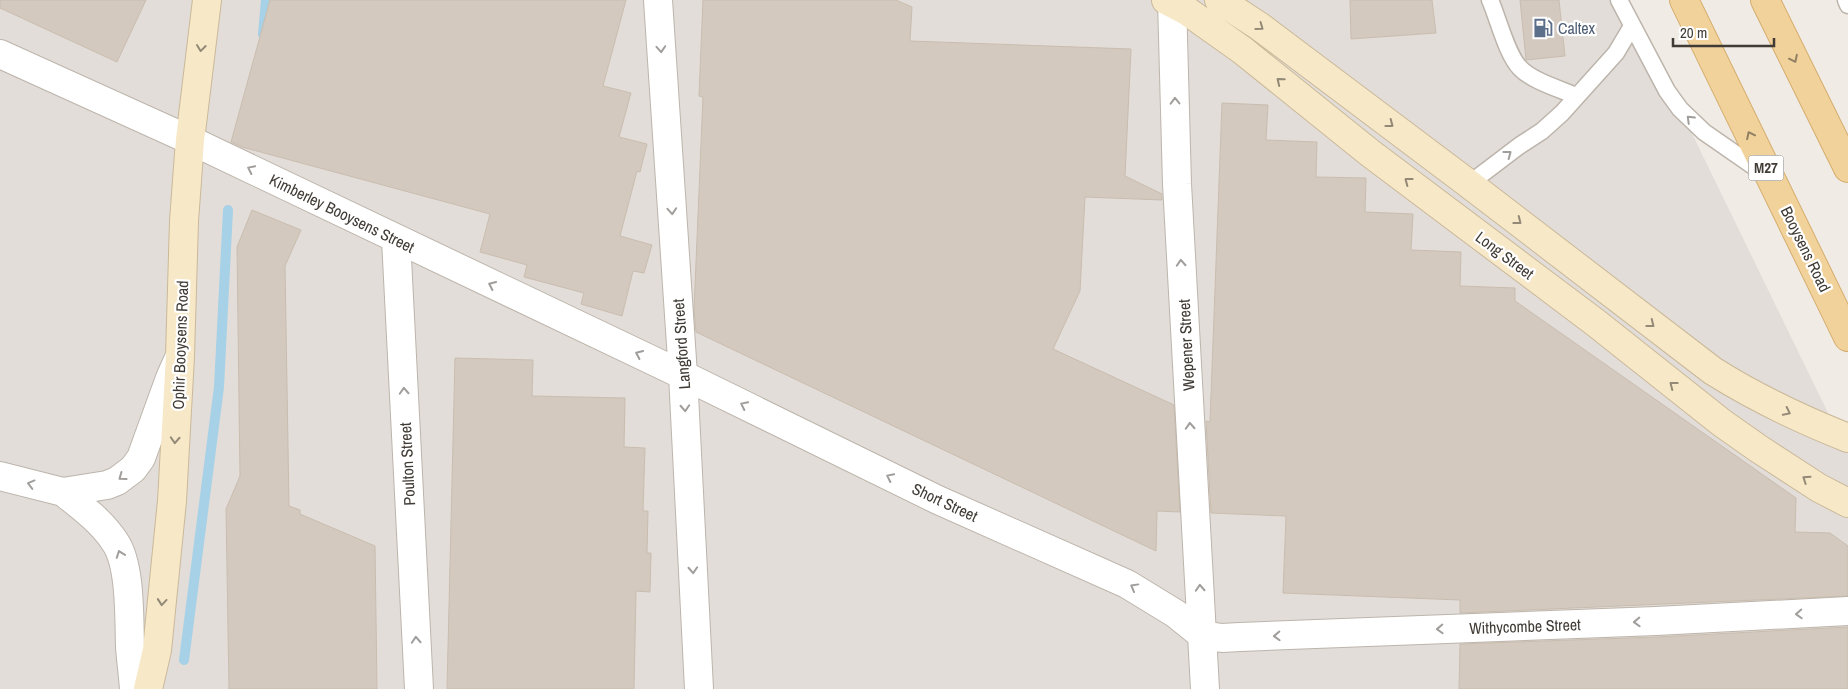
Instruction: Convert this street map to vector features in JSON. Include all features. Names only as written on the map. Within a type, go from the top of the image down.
[{"type":"main road","name":"Ophir Booysens Road","points":[[148,689],[157,650],[161,619],[172,501],[180,356],[184,221],[190,140],[207,0]]},
{"type":"main road","points":[[1219,0],[1259,26],[1713,371],[1753,396],[1810,423],[1848,438]]},
{"type":"main road","name":"Booysens Road","points":[[1684,0],[1848,336]]},
{"type":"main road","points":[[1765,0],[1848,168]]},
{"type":"main road","name":"Long Street","points":[[1170,1],[1242,50],[1370,153],[1596,323],[1707,411],[1759,449],[1818,488],[1848,503]]},
{"type":"main road","points":[[1469,184],[1479,208],[1496,229],[1565,283],[1596,323]]},
{"type":"street","name":"Langford Street","points":[[658,0],[683,375],[699,689]]},
{"type":"street","name":"Wepener Street","points":[[1170,1],[1177,184],[1205,689]]},
{"type":"street","name":"Kimberley Booysens Street","points":[[0,54],[190,140],[683,375]]},
{"type":"street","name":"Poulton Street","points":[[396,239],[419,689]]},
{"type":"street","points":[[0,476],[63,492],[107,485],[117,481],[133,469],[141,458],[180,356]]},
{"type":"street","name":"Short Street","points":[[683,375],[938,500],[1127,584],[1176,614],[1202,635]]},
{"type":"street","points":[[63,492],[92,515],[120,551],[124,564],[129,608],[134,689]]},
{"type":"street","name":"Withycombe Street","points":[[1202,635],[1222,638],[1656,621],[1848,611]]},
{"type":"lane","points":[[1490,0],[1513,60],[1521,70],[1576,96]]},
{"type":"lane","points":[[1619,0],[1667,91],[1680,109],[1704,132],[1772,179]]},
{"type":"lane","points":[[1846,0],[1848,5]]},
{"type":"lane","points":[[1469,184],[1542,131],[1562,113],[1616,53],[1632,26]]},
{"type":"shaded area","points":[[0,0],[1627,0],[1848,454],[1848,689],[0,689]]},
{"type":"building","points":[[0,0],[146,0],[117,62],[0,8]]},
{"type":"building","points":[[270,0],[626,0],[603,86],[631,93],[619,137],[647,144],[640,172],[637,171],[620,236],[652,245],[644,273],[633,271],[622,316],[581,304],[584,293],[524,277],[527,265],[480,252],[490,214],[242,147],[231,142]]},
{"type":"building","points":[[703,0],[896,0],[912,7],[910,41],[1131,49],[1125,176],[1162,194],[1162,200],[1085,197],[1080,291],[1053,349],[1174,405],[1180,512],[1157,511],[1156,551],[696,332],[694,310],[703,97],[699,96]]},
{"type":"building","points":[[1350,0],[1432,0],[1436,33],[1351,39]]},
{"type":"building","name":"Caltex","points":[[1520,0],[1559,0],[1565,56],[1526,60]]},
{"type":"building","points":[[1222,103],[1268,105],[1266,140],[1317,142],[1316,177],[1366,178],[1365,212],[1413,214],[1411,250],[1461,252],[1460,286],[1515,288],[1515,301],[1796,498],[1795,532],[1830,533],[1848,546],[1848,596],[1460,613],[1460,600],[1283,593],[1286,516],[1211,513],[1206,421],[1210,422]]},
{"type":"building","points":[[252,210],[301,230],[285,266],[289,506],[300,510],[300,514],[375,546],[377,689],[229,689],[226,509],[240,476],[237,247]]},
{"type":"building","points":[[455,358],[533,360],[532,396],[625,398],[624,447],[645,448],[643,511],[648,511],[647,553],[651,553],[650,592],[636,591],[634,689],[447,689]]},
{"type":"building","points":[[1848,627],[1848,689],[1459,689],[1460,644],[1657,637]]},
{"type":"waterway","points":[[263,34],[266,0]]},
{"type":"waterway","points":[[184,660],[219,387],[228,210]]},
{"type":"place","name":"Caltex","points":[[1543,28]]}]
